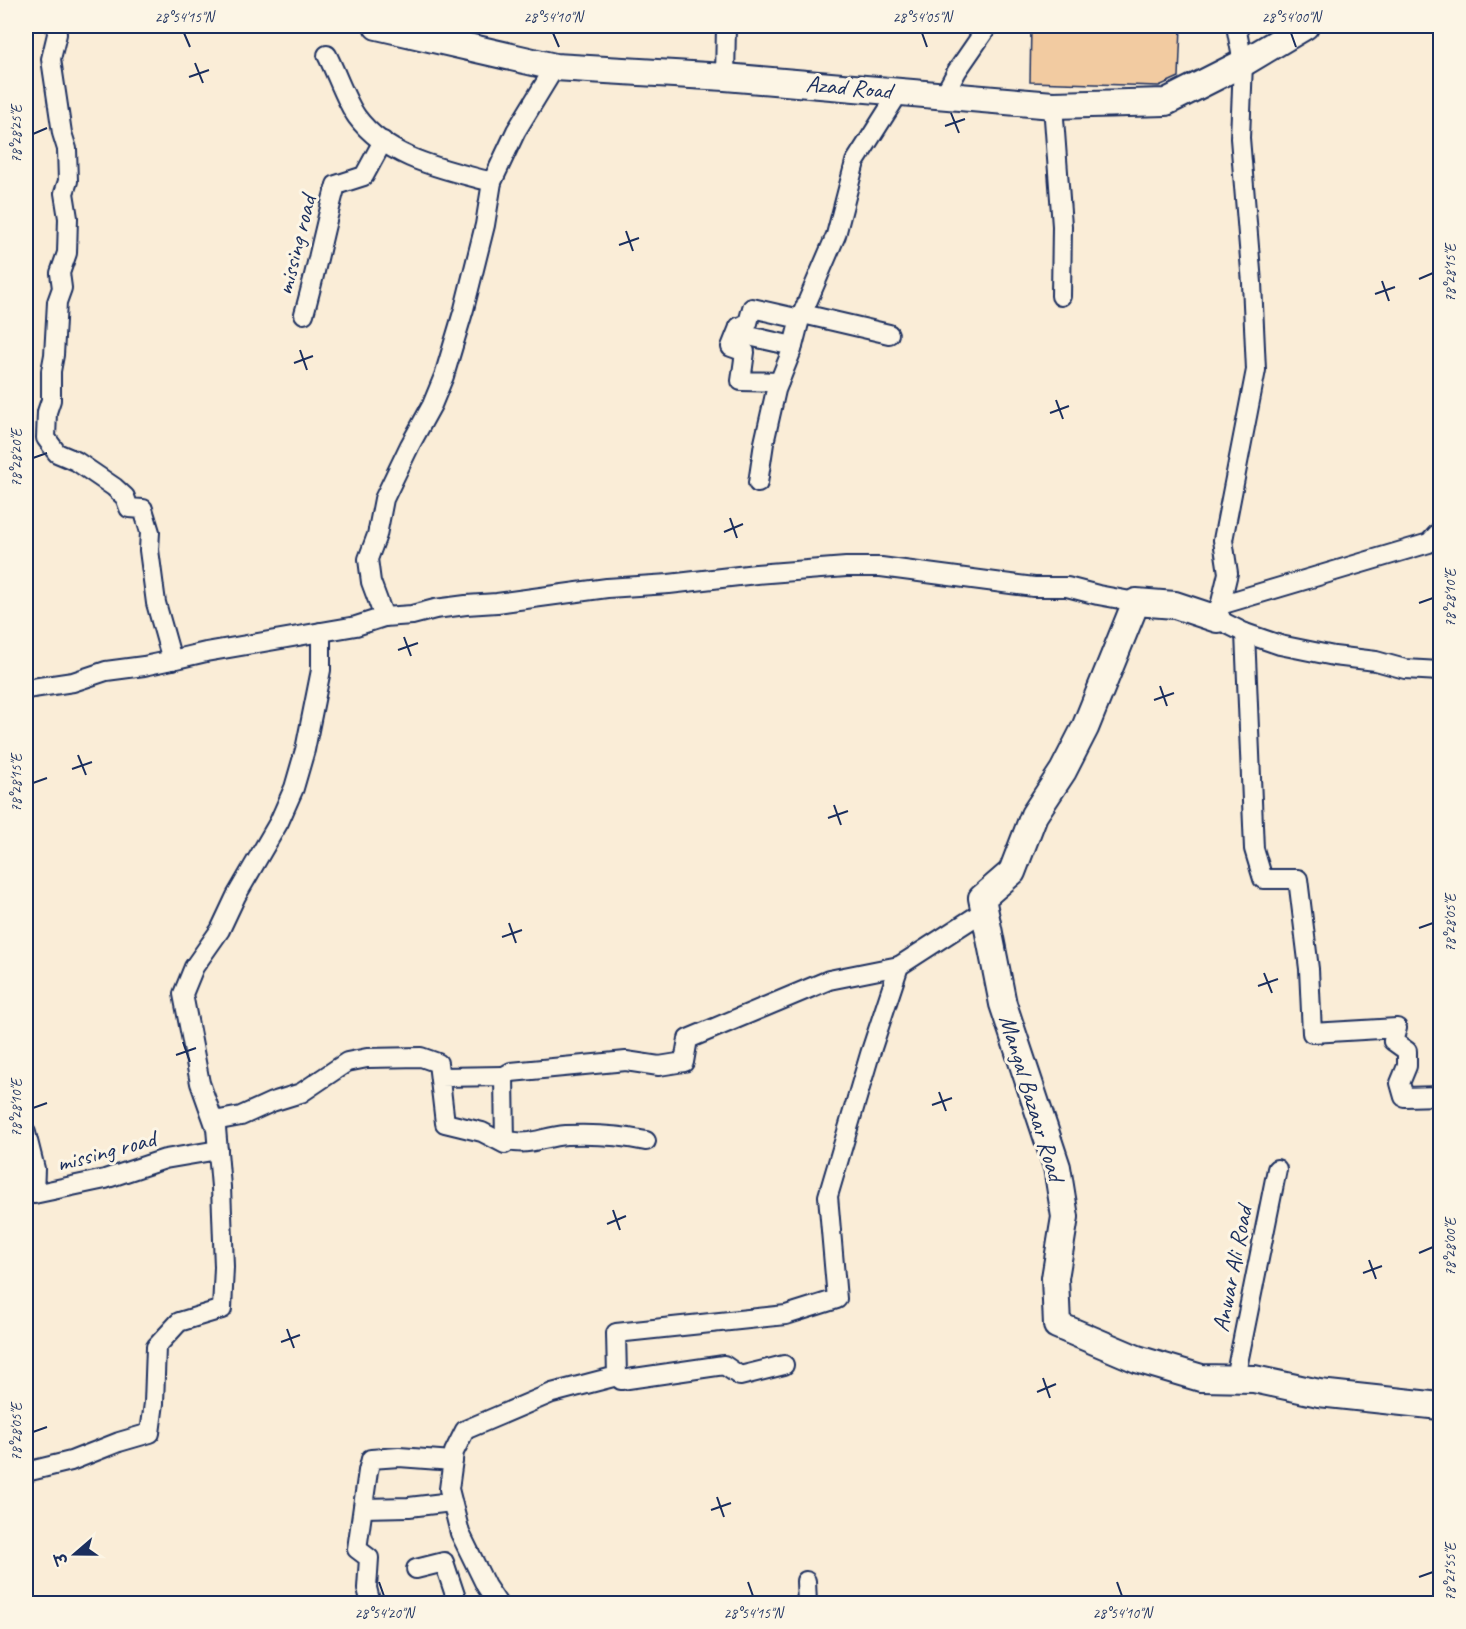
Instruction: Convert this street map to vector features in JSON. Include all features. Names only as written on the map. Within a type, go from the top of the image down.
[{"type":"street","points":[[56,26],[57,34],[51,58],[62,134],[67,149],[68,181],[64,193],[68,218],[66,253],[60,273],[62,288],[57,302],[51,400],[47,412],[46,438],[57,453],[76,462],[114,487],[125,497],[129,508],[143,509],[150,532],[149,550],[156,603],[172,660]]},
{"type":"street","name":"Azad Road","points":[[377,26],[555,67],[725,77],[1053,105],[1166,102],[1243,63],[1305,26]]},
{"type":"street","points":[[725,77],[726,26]]},
{"type":"street","points":[[944,95],[957,71],[988,26]]},
{"type":"street","points":[[1219,612],[1228,573],[1223,540],[1256,370],[1252,283],[1240,138],[1243,63],[1236,26]]},
{"type":"street","points":[[327,55],[356,116],[374,137],[421,163],[492,182]]},
{"type":"street","points":[[384,617],[371,582],[368,559],[377,534],[384,499],[410,444],[432,405],[444,376],[485,225],[492,182],[516,131],[555,67]]},
{"type":"street","points":[[758,483],[764,443],[779,382],[801,317],[837,235],[855,162],[900,91]]},
{"type":"street","points":[[1053,105],[1062,226],[1061,296]]},
{"type":"street","name":"missing road","points":[[304,314],[336,185],[364,176],[383,141]]},
{"type":"street","points":[[779,382],[741,381],[745,352],[731,347],[740,327],[748,323],[752,308],[889,334]]},
{"type":"street","points":[[740,327],[749,336],[793,346]]},
{"type":"street","points":[[26,689],[73,682],[106,671],[144,666],[206,652],[356,626],[384,617],[412,615],[466,604],[497,603],[607,588],[846,567],[881,567],[1034,587],[1067,587],[1136,602],[1219,612],[1428,543],[1440,531]]},
{"type":"street","points":[[440,1077],[504,1076],[511,1072],[626,1061],[659,1066],[684,1062],[688,1039],[829,980],[899,966],[984,911],[982,898],[1012,872],[1034,814],[1063,771],[1085,728],[1098,690],[1136,602]]},
{"type":"street","points":[[1219,612],[1245,633],[1280,645],[1334,656],[1376,661],[1405,669],[1440,671]]},
{"type":"street","points":[[26,1472],[71,1461],[119,1442],[150,1433],[154,1403],[156,1347],[179,1322],[222,1309],[224,1267],[218,1150],[214,1121],[200,1083],[183,994],[194,967],[220,930],[279,822],[294,788],[305,750],[321,670],[321,632]]},
{"type":"street","points":[[1245,633],[1254,849],[1263,879],[1298,879],[1309,969],[1312,1033],[1397,1028],[1393,1041],[1407,1051],[1407,1066],[1400,1083],[1404,1097],[1440,1096]]},
{"type":"street","name":"Mangal Bazaar Road","points":[[984,911],[1003,1004],[1057,1167],[1065,1217],[1055,1278],[1057,1325],[1137,1359],[1202,1378],[1254,1379],[1319,1393],[1440,1406]]},
{"type":"street","points":[[784,1365],[740,1376],[724,1365],[621,1380],[617,1376],[616,1334],[786,1315],[837,1299],[828,1196],[899,966]]},
{"type":"street","points":[[214,1121],[241,1116],[272,1102],[301,1093],[347,1062],[367,1058],[421,1057],[438,1063],[444,1123],[482,1132],[505,1144],[504,1076]]},
{"type":"street","name":"missing road","points":[[26,1133],[34,1169],[34,1194],[105,1179],[165,1159],[218,1150]]},
{"type":"street","points":[[505,1140],[520,1144],[564,1136],[619,1135],[646,1141]]},
{"type":"street","name":"Anwar Ali Road","points":[[1235,1378],[1277,1169]]},
{"type":"street","points":[[498,1604],[486,1586],[460,1533],[449,1489],[454,1452],[465,1430],[552,1393],[617,1376]]},
{"type":"street","points":[[371,1604],[367,1588],[369,1558],[357,1549],[368,1472],[372,1459],[399,1457],[453,1461]]},
{"type":"street","points":[[363,1508],[409,1508],[452,1502]]},
{"type":"street","points":[[416,1569],[444,1562],[458,1604]]},
{"type":"street","points":[[806,1581],[807,1604]]},
{"type":"building","points":[[1031,26],[1181,26],[1179,77],[1159,86],[1030,82]]}]
